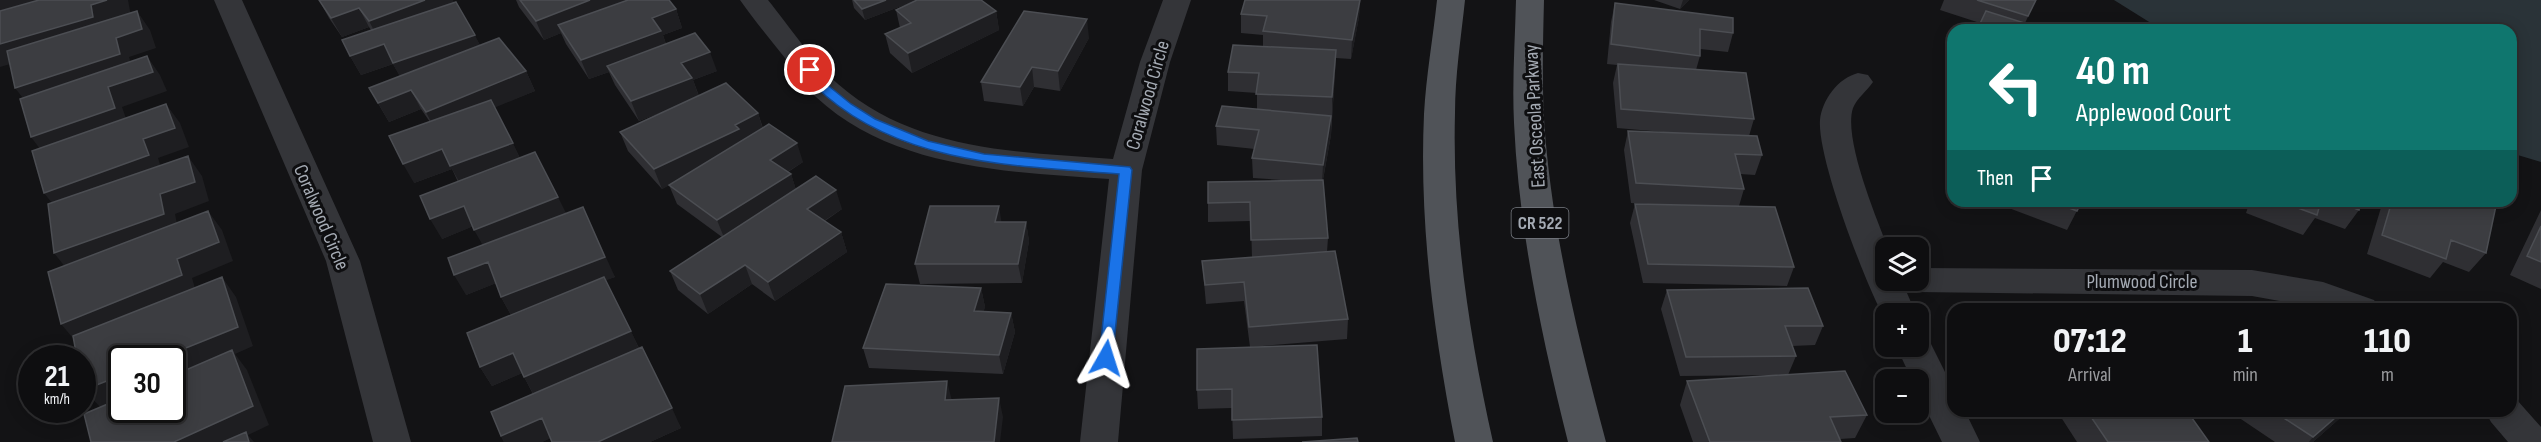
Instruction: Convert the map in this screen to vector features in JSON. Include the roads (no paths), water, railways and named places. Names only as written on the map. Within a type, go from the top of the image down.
[{"type":"main road","points":[[1451,0],[1438,126],[1441,233],[1456,364],[1474,442]]},
{"type":"main road","name":"East Osceola Parkway","points":[[1530,0],[1530,135],[1545,261],[1566,365],[1587,442]]},
{"type":"street","name":"Coralwood Circle","points":[[228,0],[343,261],[392,442]]},
{"type":"street","points":[[754,0],[826,89],[846,107],[897,135],[954,153],[984,158],[1126,170]]},
{"type":"street","name":"Coralwood Circle","points":[[1099,442],[1126,170],[1155,62],[1177,0]]},
{"type":"street","points":[[1858,82],[1846,92],[1839,104],[1835,118],[1836,134],[1860,218],[1875,255]]},
{"type":"street","name":"Plumwood Circle","points":[[1929,280],[2252,283],[2323,295],[2345,303]]},
{"type":"street","points":[[1919,357],[1947,415]]},
{"type":"street","points":[[1948,417],[1960,442]]},
{"type":"street","points":[[2509,417],[2531,442]]}]
